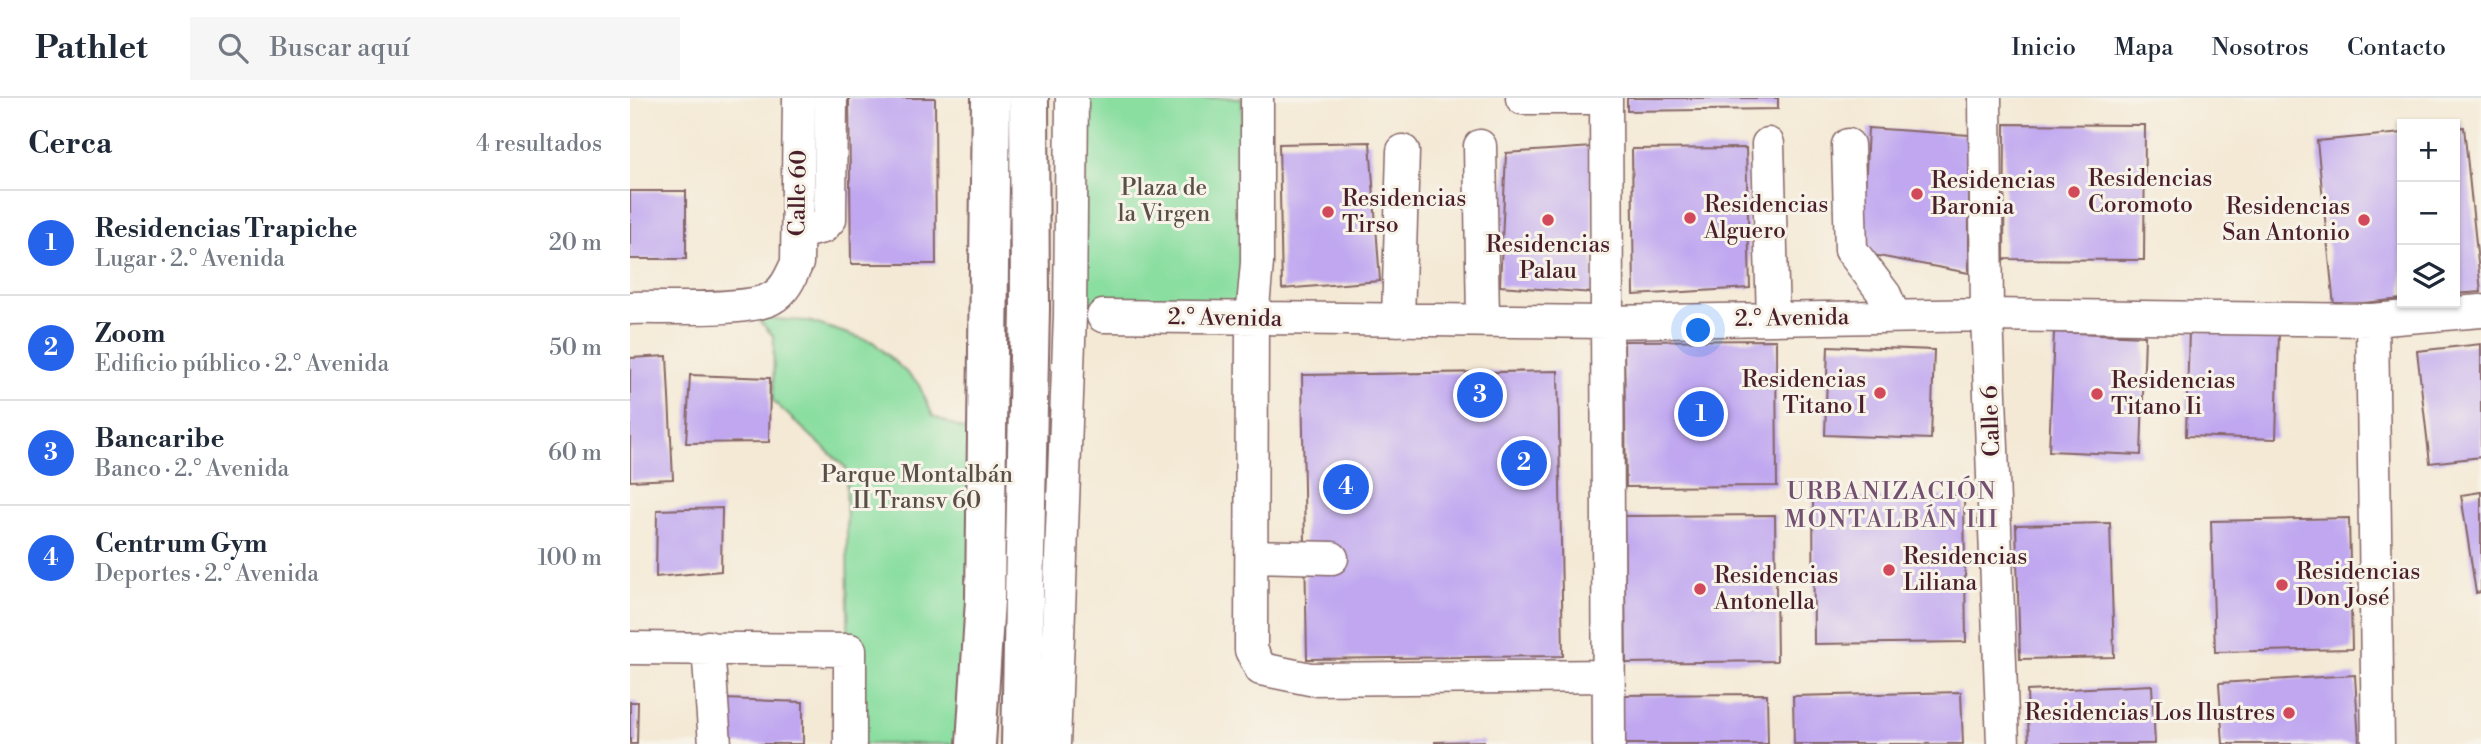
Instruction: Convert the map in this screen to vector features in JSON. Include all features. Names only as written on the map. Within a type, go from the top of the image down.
[{"type":"main road","points":[[976,744],[985,600],[990,98]]},
{"type":"main road","points":[[1021,744],[1030,309],[1029,98]]},
{"type":"street","name":"Calle 60","points":[[630,308],[747,305],[772,299],[786,285],[797,263],[799,98]]},
{"type":"street","points":[[799,233],[823,227],[830,219],[831,98]]},
{"type":"street","points":[[1054,744],[1070,316],[1072,98]]},
{"type":"street","points":[[1257,98],[1257,263],[1252,318],[1251,650],[1261,668],[1310,679],[1608,676]]},
{"type":"street","points":[[1522,98],[1591,98]]},
{"type":"street","points":[[1606,98],[1609,744]]},
{"type":"street","name":"Calle 6","points":[[1985,98],[1987,315],[2003,744]]},
{"type":"street","points":[[1768,144],[1773,319]]},
{"type":"street","points":[[1848,145],[1851,250],[1885,295],[1894,316]]},
{"type":"street","points":[[1480,146],[1483,320]]},
{"type":"street","points":[[1398,320],[1403,151]]},
{"type":"street","name":"2.° Avenida","points":[[1103,316],[1607,322],[1987,315],[2372,320],[2481,312]]},
{"type":"street","points":[[2372,320],[2378,744]]},
{"type":"street","points":[[1252,556],[1332,558]]},
{"type":"street","points":[[708,647],[715,744]]},
{"type":"street","points":[[630,648],[850,650],[850,744]]},
{"type":"green space","name":"Plaza de la Virgen","points":[[1087,98],[1242,98],[1245,306],[1083,305]]},
{"type":"green space","name":"Parque Montalbán II Transv 60","points":[[746,305],[772,319],[808,321],[873,342],[918,383],[933,416],[973,434],[976,744],[850,744],[846,468],[773,401],[774,337]]},
{"type":"building","points":[[849,98],[935,98],[936,264],[851,264]]},
{"type":"building","points":[[1627,98],[1778,98],[1778,109],[1627,111]]},
{"type":"building","name":"Residencias Coromoto","points":[[2005,124],[2145,125],[2144,260],[2004,259]]},
{"type":"building","points":[[2460,127],[2464,127],[2481,292],[2460,294],[2460,182]]},
{"type":"building","name":"Residencias Baronia","points":[[1868,128],[1969,135],[1969,273],[1862,253]]},
{"type":"building","name":"Residencias San Antonio","points":[[2397,133],[2397,300],[2334,306],[2317,141]]},
{"type":"building","name":"Residencias Tirso","points":[[1370,142],[1380,281],[1282,289],[1279,144]]},
{"type":"building","name":"Residencias Palau","points":[[1592,147],[1593,293],[1500,286],[1506,153]]},
{"type":"building","name":"Residencias Alguero","points":[[1746,148],[1750,288],[1634,295],[1632,149]]},
{"type":"building","points":[[630,191],[686,191],[686,259],[630,259]]},
{"type":"building","points":[[2189,329],[2279,332],[2276,439],[2186,436]]},
{"type":"building","name":"Residencias Titano Ii","points":[[2054,332],[2145,336],[2141,455],[2049,451]]},
{"type":"building","points":[[1776,340],[1777,486],[1626,487],[1624,341]]},
{"type":"building","points":[[2481,344],[2481,457],[2430,463],[2417,351]]},
{"type":"building","name":"Residencias Titano I","points":[[1828,346],[1934,350],[1931,439],[1825,435]]},
{"type":"building","points":[[667,356],[673,479],[630,481],[630,358]]},
{"type":"building","points":[[1558,371],[1563,656],[1307,659],[1302,375]]},
{"type":"building","points":[[690,375],[770,378],[769,442],[686,443]]},
{"type":"building","points":[[2481,492],[2481,592],[2476,593],[2461,495]]},
{"type":"building","name":"Residencias Liliana","points":[[1964,496],[1966,642],[1814,644],[1813,498]]},
{"type":"building","points":[[722,508],[721,571],[656,577],[657,510]]},
{"type":"building","name":"Residencias Antonella","points":[[1775,515],[1777,661],[1626,663],[1624,516]]},
{"type":"building","name":"Residencias Don José","points":[[2349,518],[2352,649],[2215,652],[2211,521]]},
{"type":"building","points":[[2110,523],[2114,657],[2020,659],[2016,525]]},
{"type":"building","name":"Residencias Los Ilustres","points":[[2355,675],[2359,744],[2223,744],[2219,683]]},
{"type":"building","points":[[2152,685],[2155,744],[2029,744],[2027,691]]},
{"type":"building","points":[[1961,692],[1963,744],[1794,744],[1793,696]]},
{"type":"building","points":[[1767,694],[1768,744],[1616,744],[1616,695]]},
{"type":"building","points":[[723,699],[803,702],[803,744],[720,744]]},
{"type":"building","points":[[630,702],[638,702],[637,744],[630,744]]},
{"type":"building","points":[[1484,741],[1484,744],[1435,744],[1435,742]]},
{"type":"place","name":"Residencias Coromoto","points":[[2074,192]]},
{"type":"place","name":"Residencias Baronia","points":[[1917,194]]},
{"type":"place","name":"Residencias Tirso","points":[[1328,212]]},
{"type":"place","name":"Residencias Alguero","points":[[1690,218]]},
{"type":"place","name":"Residencias Palau","points":[[1548,220]]},
{"type":"place","name":"Residencias San Antonio","points":[[2364,220]]},
{"type":"place","name":"Residencias Titano I","points":[[1880,393]]},
{"type":"place","name":"Residencias Titano Ii","points":[[2097,394]]},
{"type":"place","name":"Bancaribe","points":[[1480,395]]},
{"type":"place","name":"Residencias Trapiche","points":[[1701,414]]},
{"type":"place","name":"Zoom","points":[[1524,463]]},
{"type":"place","name":"Centrum Gym","points":[[1346,487]]},
{"type":"place","name":"Residencias Liliana","points":[[1889,570]]},
{"type":"place","name":"Residencias Don José","points":[[2282,585]]},
{"type":"place","name":"Residencias Antonella","points":[[1700,589]]},
{"type":"place","name":"Residencias Los Ilustres","points":[[2289,713]]},
{"type":"district","name":"URBANIZACIÓN MONTALBÁN III","points":[[1892,506]]}]
